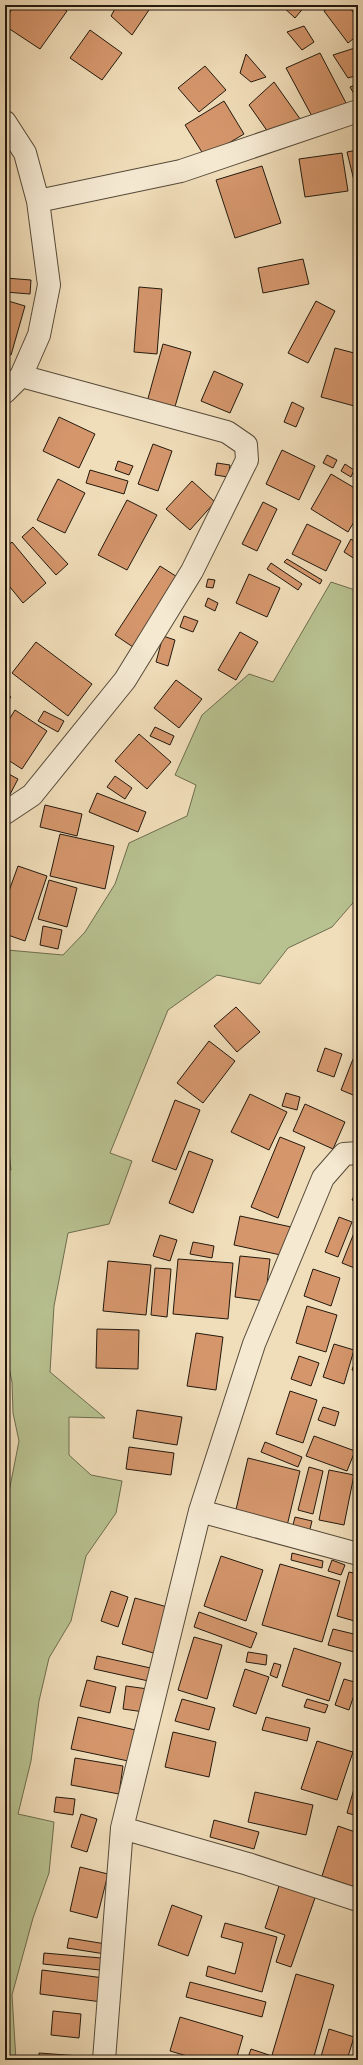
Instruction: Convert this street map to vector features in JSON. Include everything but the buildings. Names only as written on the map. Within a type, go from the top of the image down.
[{"type":"street","points":[[38,201],[181,171],[358,111]]},
{"type":"street","points":[[5,122],[25,152],[38,201],[49,286],[39,335],[21,376],[5,392]]},
{"type":"street","points":[[5,813],[32,795],[125,680],[192,571],[247,460],[246,445],[227,432],[21,376]]},
{"type":"street","points":[[104,2060],[122,1828],[200,1511],[254,1344],[323,1178],[344,1154],[358,1153]]},
{"type":"street","points":[[200,1511],[358,1554]]},
{"type":"street","points":[[122,1828],[248,1864],[358,1900]]},
{"type":"green space","points":[[331,582],[358,591],[358,897],[332,927],[288,948],[260,984],[217,975],[168,1010],[110,1153],[132,1161],[109,1224],[68,1233],[54,1306],[50,1372],[105,1418],[69,1417],[69,1455],[91,1475],[122,1481],[116,1513],[86,1556],[71,1621],[49,1658],[39,1701],[31,1761],[18,1814],[54,1822],[49,1873],[33,1918],[12,1995],[16,2060],[5,2060],[5,1512],[19,1441],[13,1413],[12,1382],[5,1348],[5,1170],[11,1170],[5,1117],[5,953],[7,950],[63,955],[85,932],[115,884],[129,843],[187,816],[196,785],[175,775],[202,715],[249,674],[273,682]]}]
